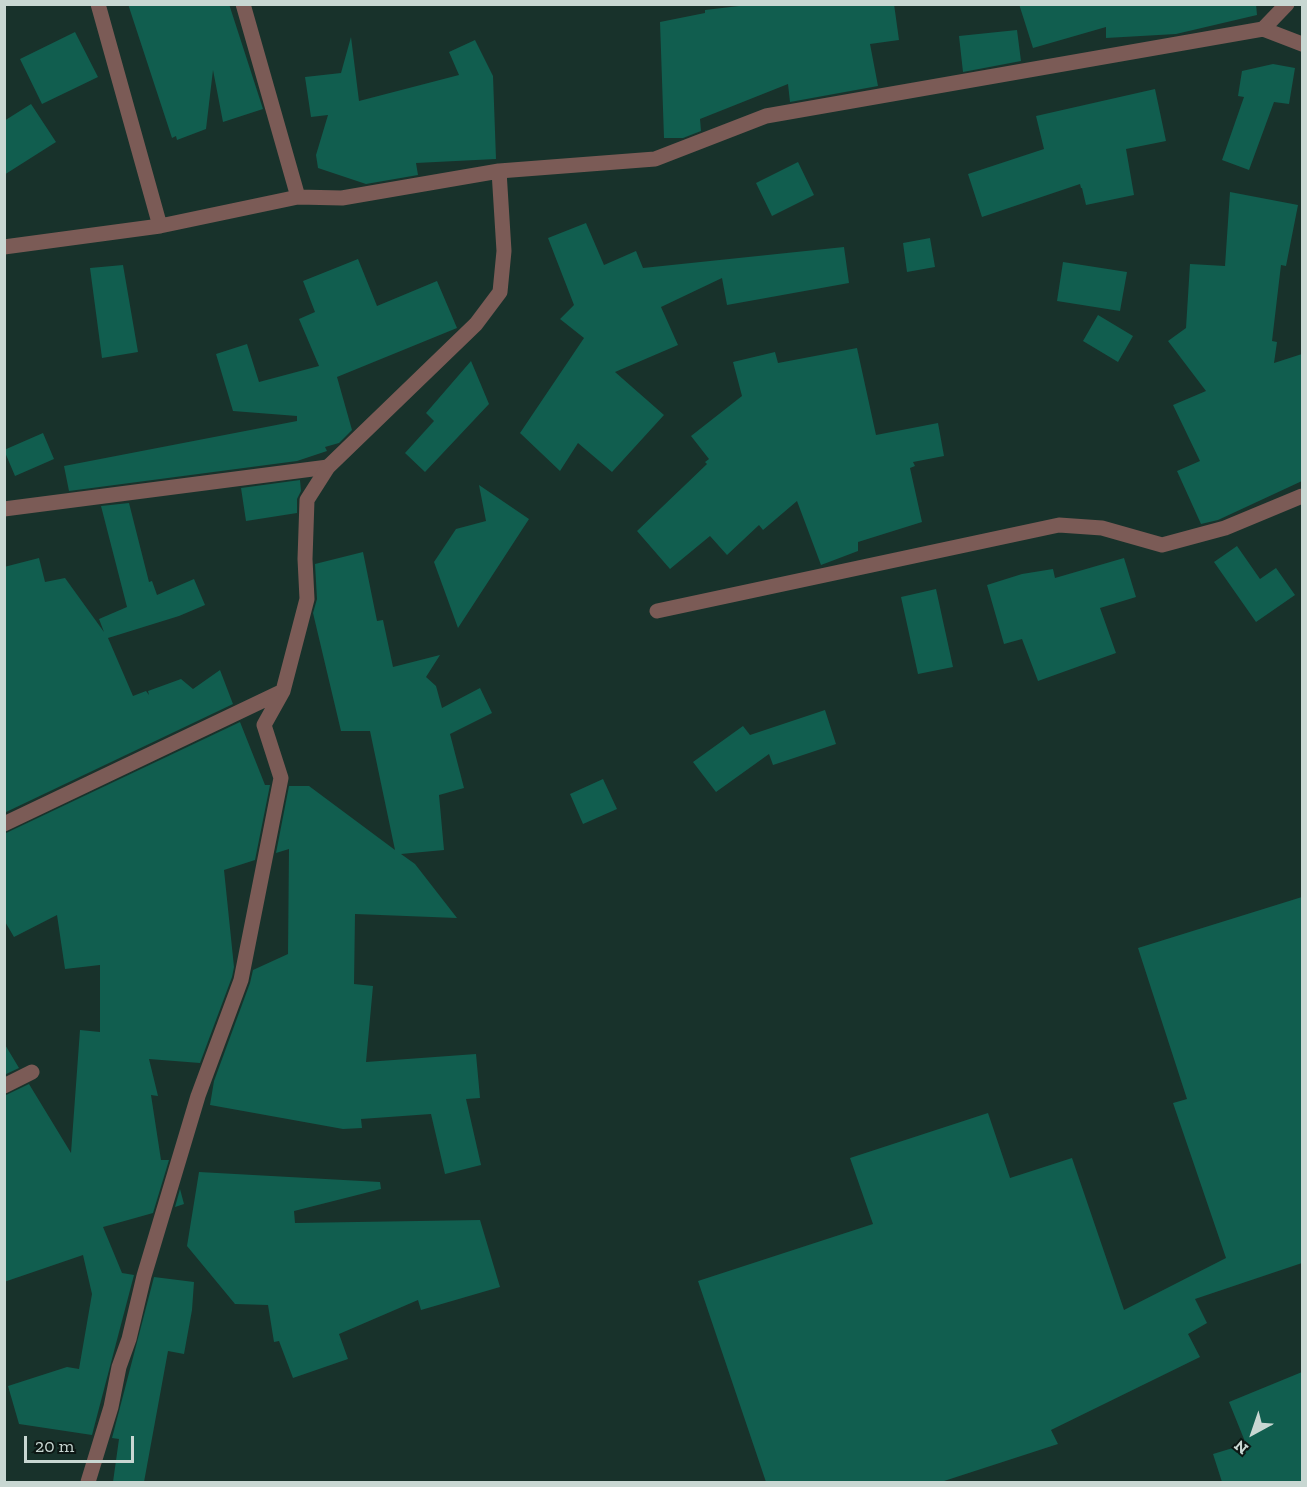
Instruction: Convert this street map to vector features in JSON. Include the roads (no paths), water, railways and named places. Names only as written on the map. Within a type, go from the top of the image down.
[{"type":"street","points":[[98,4],[160,226]]},
{"type":"street","points":[[243,4],[298,198]]},
{"type":"street","points":[[1263,29],[1287,4]]},
{"type":"street","points":[[4,247],[160,226],[298,198],[342,198],[500,171],[655,159],[766,116],[1263,29],[1302,44]]},
{"type":"street","points":[[88,1482],[111,1407],[118,1367],[129,1339],[144,1276],[198,1096],[241,980],[281,778],[264,725],[283,691],[307,599],[305,559],[307,500],[328,466],[476,324],[500,292],[504,251],[500,171]]},
{"type":"street","points":[[4,509],[328,466]]},
{"type":"street","points":[[657,611],[1059,525],[1102,528],[1162,545],[1225,528],[1302,496]]},
{"type":"street","points":[[4,824],[283,691]]},
{"type":"street","points":[[4,1086],[32,1072]]}]
